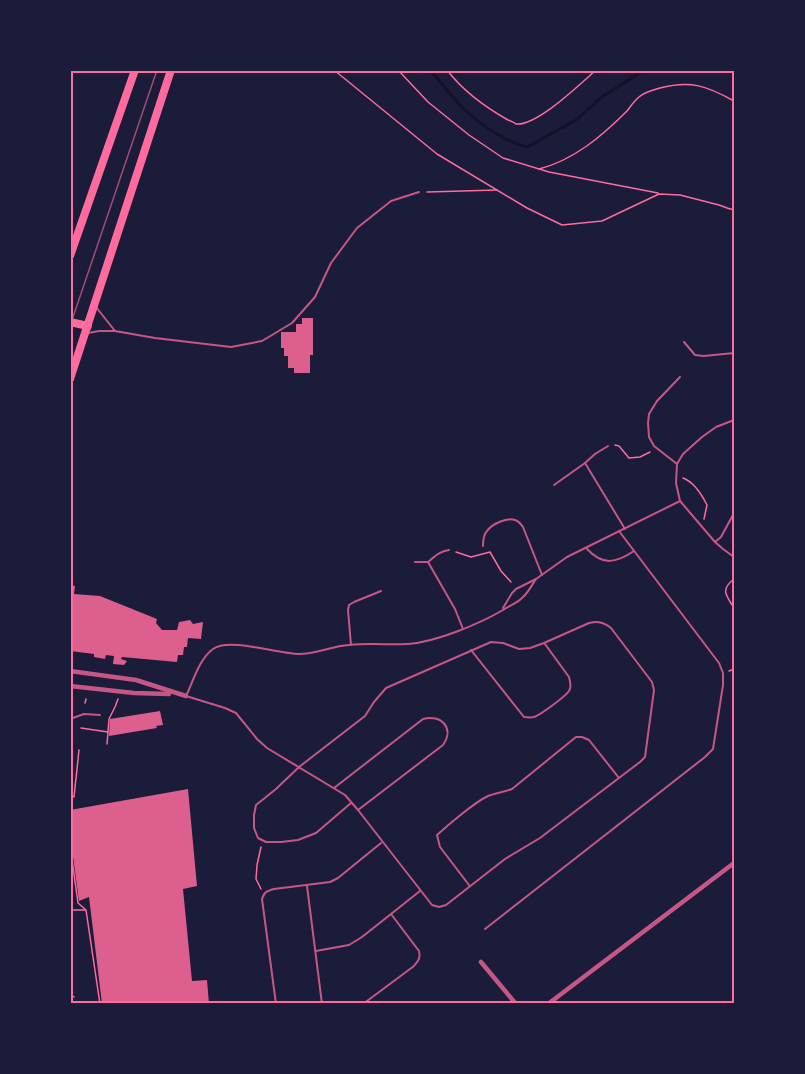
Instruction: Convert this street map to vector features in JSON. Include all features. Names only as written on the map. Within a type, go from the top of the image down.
[{"type":"highway","points":[[70,256],[135,70]]},
{"type":"highway","points":[[70,379],[171,70]]},
{"type":"highway","points":[[70,322],[87,330]]},
{"type":"street","points":[[70,671],[136,680],[175,694]]},
{"type":"street","points":[[70,686],[186,696]]},
{"type":"street","points":[[548,1004],[735,863]]},
{"type":"street","points":[[481,963],[516,1004]]},
{"type":"lane","points":[[87,330],[115,331],[231,347],[262,341],[292,323],[315,297],[331,262],[357,228],[392,201],[419,192]]},
{"type":"lane","points":[[95,306],[115,331]]},
{"type":"lane","points":[[684,342],[695,355],[735,353]]},
{"type":"lane","points":[[677,464],[657,448],[650,437],[648,423],[649,414],[657,401],[680,377]]},
{"type":"lane","points":[[735,420],[716,427],[683,454],[677,464],[676,478],[680,501],[715,542],[735,557]]},
{"type":"lane","points":[[554,485],[608,446]]},
{"type":"lane","points":[[585,463],[625,529]]},
{"type":"lane","points":[[501,610],[516,589],[536,579],[567,557],[680,501]]},
{"type":"lane","points":[[715,542],[721,537],[734,513]]},
{"type":"lane","points":[[483,546],[486,531],[494,525],[505,520],[518,521],[542,575]]},
{"type":"lane","points":[[486,929],[705,757],[713,748],[723,685],[720,663],[619,531]]},
{"type":"lane","points":[[586,548],[606,561],[616,561],[634,551]]},
{"type":"lane","points":[[415,562],[428,562],[443,551],[449,550]]},
{"type":"lane","points":[[428,562],[455,609],[463,629]]},
{"type":"lane","points":[[351,803],[316,833],[298,840],[266,842],[258,838],[254,828],[256,805],[298,767],[365,716],[386,688],[491,642],[503,643],[519,649],[530,648],[589,623],[603,622],[611,628],[652,681],[654,690],[645,757],[540,838],[505,859],[446,905],[439,907],[432,905],[420,891],[345,795],[298,767],[267,748],[236,713],[186,696],[207,655],[221,645],[246,645],[277,652],[300,654],[351,645],[410,644],[432,639],[491,617],[521,599],[536,579]]},
{"type":"lane","points":[[351,645],[349,605],[381,591]]},
{"type":"lane","points":[[471,650],[524,717],[529,718],[536,717],[570,690],[569,677],[544,643]]},
{"type":"lane","points":[[70,719],[84,714],[100,715]]},
{"type":"lane","points":[[333,788],[423,719],[436,717],[443,722],[447,733],[443,745],[357,810]]},
{"type":"lane","points":[[470,886],[440,847],[437,835],[480,801],[512,789],[576,737],[589,740],[619,778]]},
{"type":"lane","points":[[276,1004],[263,894],[274,889],[330,882],[382,842]]},
{"type":"lane","points":[[307,886],[322,1004]]},
{"type":"lane","points":[[316,951],[349,945],[420,891]]},
{"type":"lane","points":[[363,1004],[419,960],[419,951],[391,914]]},
{"type":"path","points":[[334,70],[437,154],[527,208],[562,225],[602,221],[659,194]]},
{"type":"path","points":[[398,70],[428,102],[469,135],[503,158],[538,169],[659,194],[680,195],[735,209]]},
{"type":"path","points":[[447,70],[456,82],[492,111],[515,124],[532,121],[596,70]]},
{"type":"path","points":[[538,169],[569,159],[606,130],[639,96],[652,90],[674,84],[690,84],[714,90],[735,101]]},
{"type":"path","points":[[419,192],[498,189]]},
{"type":"path","points":[[608,446],[619,446],[629,458],[640,457],[657,448]]},
{"type":"path","points":[[676,478],[685,478],[692,483],[704,500],[707,511],[701,526]]},
{"type":"path","points":[[449,550],[471,557],[490,552],[501,571],[511,582]]},
{"type":"path","points":[[735,579],[725,591],[735,608]]},
{"type":"path","points":[[107,744],[109,719],[120,692]]},
{"type":"path","points":[[81,728],[108,732]]},
{"type":"path","points":[[70,797],[74,797],[79,750]]},
{"type":"path","points":[[262,840],[256,879],[263,894]]},
{"type":"path","points":[[70,845],[78,903],[86,910],[100,1004]]},
{"type":"path","points":[[70,910],[86,910]]},
{"type":"path","points":[[70,994],[74,997]]},
{"type":"building","points":[[302,318],[313,318],[313,355],[310,355],[310,373],[294,373],[294,368],[288,368],[288,356],[284,356],[284,348],[281,348],[281,332],[296,332],[296,324],[302,324]]},
{"type":"building","points":[[70,585],[75,586],[74,594],[100,596],[157,619],[156,623],[162,630],[177,630],[179,622],[190,620],[193,624],[203,622],[201,639],[188,638],[187,647],[184,647],[183,655],[178,655],[177,662],[122,657],[121,659],[127,661],[124,665],[113,664],[114,656],[106,655],[105,659],[94,657],[94,654],[70,651]]},
{"type":"building","points":[[160,711],[163,725],[156,726],[157,728],[109,736],[110,719]]},
{"type":"building","points":[[188,789],[197,886],[183,889],[192,981],[207,980],[209,1004],[102,1004],[89,897],[79,901],[70,834],[70,810]]},
{"type":"waterway","points":[[430,70],[460,105],[478,121],[502,137],[527,147],[576,120],[602,97],[644,70]]},
{"type":"tram line","points":[[70,326],[157,70]]}]
